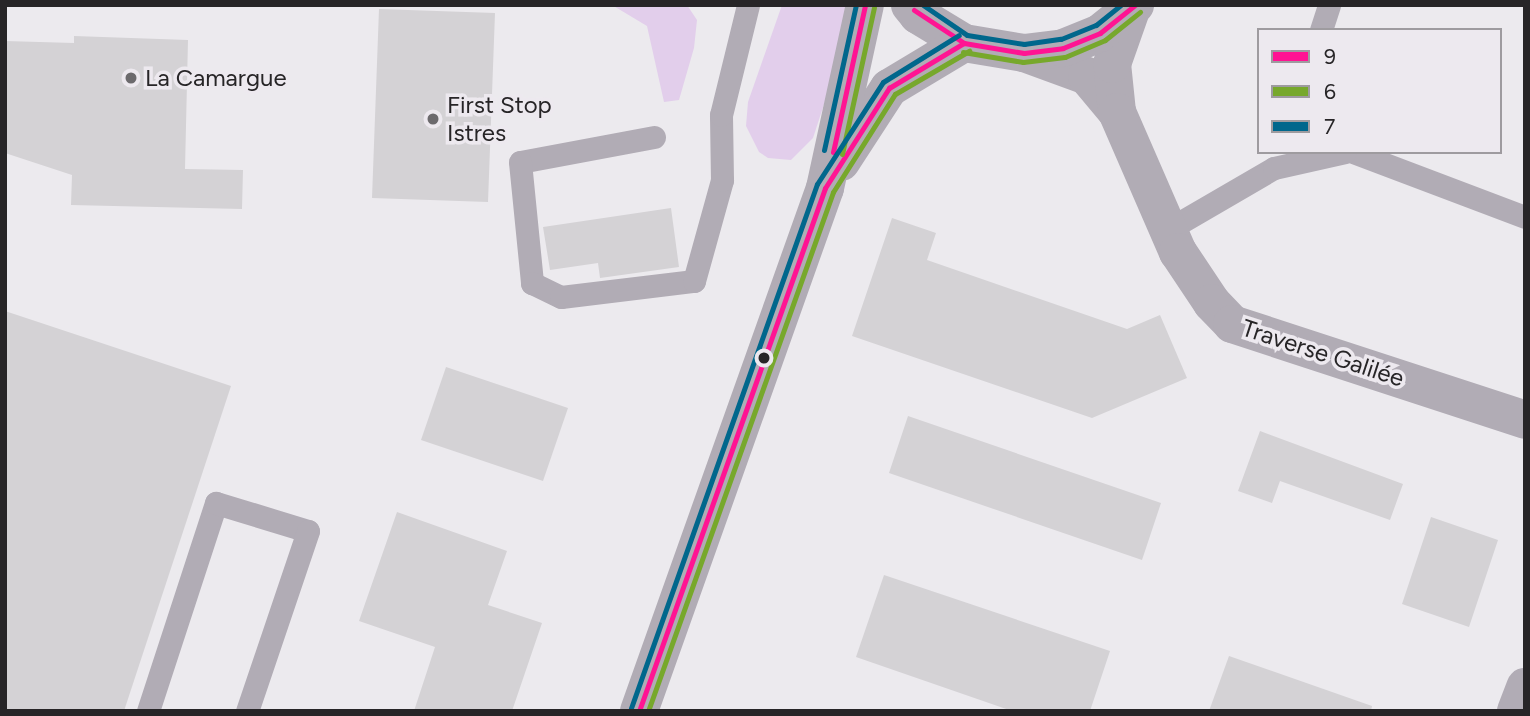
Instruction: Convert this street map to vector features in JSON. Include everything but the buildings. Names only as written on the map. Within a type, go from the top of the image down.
[{"type":"street","points":[[639,711],[825,188],[865,5]]},
{"type":"street","points":[[910,5],[918,15],[964,43],[1024,53],[1075,43],[1100,33],[1133,8]]},
{"type":"street","name":"Traverse Galilée","points":[[1117,112],[1112,64],[1133,8]]},
{"type":"street","points":[[825,188],[889,88],[964,43]]},
{"type":"street","name":"Traverse Galilée","points":[[1024,53],[1087,76],[1117,112],[1168,229],[1212,303],[1232,324],[1525,420]]},
{"type":"street","points":[[1516,711],[1525,687]]},
{"type":"lane","points":[[654,137],[520,162],[532,283],[561,297],[694,281],[722,180],[721,115],[748,5]]},
{"type":"lane","points":[[1322,28],[1329,5]]},
{"type":"lane","points":[[1168,229],[1276,160],[1328,154]]},
{"type":"lane","points":[[1358,154],[1525,217]]},
{"type":"lane","points":[[148,711],[216,503],[308,531],[247,711]]},
{"type":"shaded area","points":[[612,5],[687,5],[697,20],[694,48],[679,100],[664,102],[647,26]]},
{"type":"shaded area","points":[[782,5],[850,5],[845,40],[813,138],[791,160],[768,158],[759,152],[746,126],[748,102]]},
{"type":"transit line","name":"7","points":[[824,150],[856,5]]},
{"type":"transit line","name":"9","points":[[833,152],[865,5]]},
{"type":"transit line","name":"7","points":[[923,5],[967,35],[1024,44],[1061,39],[1096,25],[1121,5]]},
{"type":"transit line","name":"9","points":[[914,10],[964,43],[1024,53],[1063,48],[1100,33],[1135,5]]},
{"type":"transit line","name":"6","points":[[842,154],[874,7]]},
{"type":"transit line","name":"6","points":[[963,52],[1023,62],[1065,57],[1105,40],[1140,12]]},
{"type":"transit line","name":"7","points":[[631,708],[817,184],[883,82],[959,35]]},
{"type":"transit line","name":"9","points":[[639,711],[825,188],[889,88],[964,43]]},
{"type":"transit line","name":"6","points":[[648,711],[833,192],[895,94],[969,51]]},
{"type":"place","name":"La Camargue","points":[[131,78]]},
{"type":"place","name":"First Stop Istres","points":[[433,119]]}]
